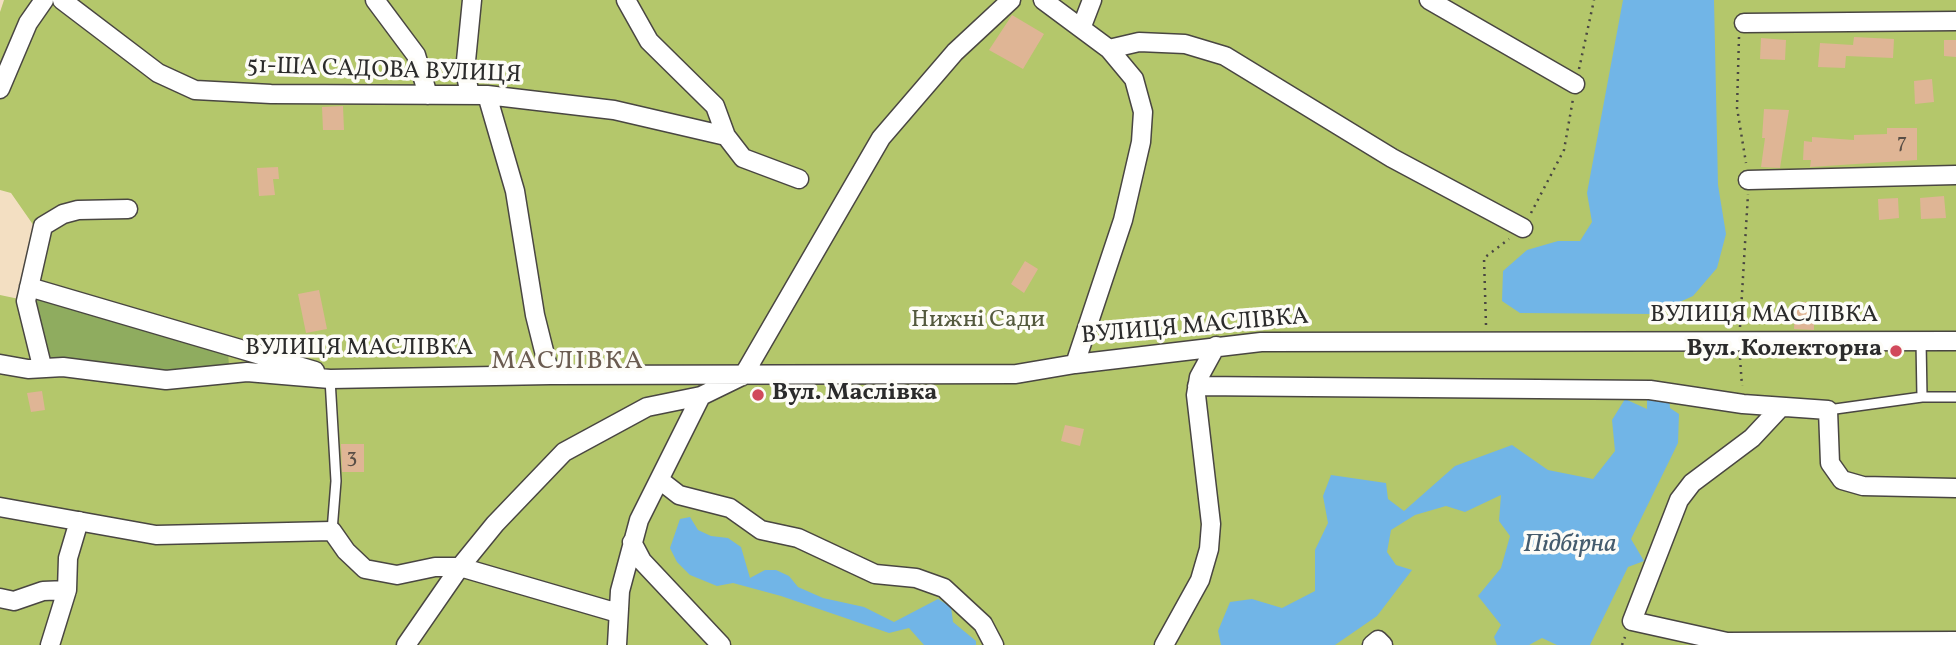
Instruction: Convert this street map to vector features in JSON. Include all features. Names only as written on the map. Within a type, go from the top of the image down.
[{"type":"street","points":[[0,89],[28,23],[44,0]]},
{"type":"street","name":"51-ША САДОВА ВУЛИЦЯ","points":[[62,0],[158,73],[195,90],[271,94],[479,95],[614,110],[726,136]]},
{"type":"street","points":[[376,0],[416,55],[428,95]]},
{"type":"street","points":[[472,0],[465,71],[479,95],[515,191],[535,315],[550,375]]},
{"type":"street","points":[[626,0],[649,41],[715,106],[726,136],[743,159],[799,179]]},
{"type":"street","points":[[406,645],[460,566],[495,524],[564,452],[647,407],[701,396],[743,376],[881,138],[955,52],[1011,0]]},
{"type":"street","points":[[1043,0],[1082,26],[1109,49],[1134,79],[1143,112],[1141,142],[1123,220],[1075,364]]},
{"type":"street","points":[[1082,26],[1092,0]]},
{"type":"street","points":[[1429,0],[1575,84]]},
{"type":"street","points":[[1744,23],[1956,21]]},
{"type":"street","points":[[1109,49],[1139,42],[1185,44],[1225,56],[1392,158],[1523,228]]},
{"type":"street","points":[[1748,180],[1956,176]]},
{"type":"street","points":[[42,366],[26,301],[43,226],[63,214],[78,210],[128,209]]},
{"type":"street","points":[[29,287],[301,366],[330,379]]},
{"type":"street","name":"ВУЛИЦЯ МАСЛІВКА","points":[[0,364],[28,369],[42,366],[63,367],[166,380],[247,372],[330,379],[550,375],[1016,374],[1216,346],[1273,342],[1956,341]]},
{"type":"street","points":[[223,343],[235,359],[229,374]]},
{"type":"street","points":[[1164,645],[1200,580],[1209,549],[1211,524],[1197,386],[1216,346]]},
{"type":"street","points":[[1197,386],[1650,390],[1781,407],[1828,410],[1830,463],[1842,480],[1863,486],[1956,488]]},
{"type":"street","points":[[617,645],[625,562],[639,520],[661,481],[701,396]]},
{"type":"street","points":[[1781,407],[1752,438],[1692,483],[1679,500],[1632,621],[1727,642],[1956,641]]},
{"type":"street","points":[[661,481],[680,495],[730,508],[761,530],[798,538],[875,574],[916,578],[944,589],[983,624],[994,645]]},
{"type":"street","points":[[0,507],[156,535],[332,531],[346,551],[365,569],[397,575],[435,567],[460,566],[618,613]]},
{"type":"street","points":[[50,645],[67,590],[68,558],[79,521]]},
{"type":"street","points":[[632,542],[642,561],[721,645]]},
{"type":"street","points":[[0,598],[14,601],[43,591],[67,590]]},
{"type":"street","points":[[1372,645],[1377,640],[1383,645]]},
{"type":"lane","points":[[1921,341],[1922,397]]},
{"type":"lane","points":[[330,379],[336,481],[332,531]]},
{"type":"lane","points":[[1828,410],[1922,397],[1956,397]]},
{"type":"path","points":[[1487,342],[1484,258],[1523,228],[1564,150],[1575,84],[1594,0]]},
{"type":"green space","name":"Нижні Сади","points":[[4,0],[1956,0],[1956,645],[0,645],[0,295],[19,299],[34,226],[11,193],[0,190],[0,12]]},
{"type":"green space","points":[[32,290],[228,352],[229,367],[165,376],[46,362]]},
{"type":"water","points":[[1623,0],[1714,0],[1718,185],[1726,234],[1717,268],[1693,296],[1653,314],[1520,313],[1502,301],[1503,271],[1527,250],[1558,241],[1580,241],[1592,222],[1587,193]]},
{"type":"water","name":"Підбірна","points":[[1647,395],[1669,396],[1670,408],[1679,414],[1678,443],[1631,539],[1644,561],[1628,567],[1590,645],[1557,645],[1542,638],[1529,645],[1497,645],[1494,637],[1501,625],[1478,596],[1501,568],[1510,536],[1499,521],[1501,495],[1465,512],[1446,506],[1415,515],[1391,530],[1387,552],[1396,565],[1412,570],[1377,616],[1335,645],[1221,645],[1218,631],[1230,602],[1252,599],[1282,608],[1315,591],[1315,550],[1328,523],[1323,496],[1331,475],[1386,483],[1388,499],[1404,511],[1455,466],[1512,445],[1548,470],[1593,479],[1615,451],[1612,420],[1625,399],[1647,409]]},
{"type":"water","points":[[690,517],[698,530],[711,536],[728,538],[741,547],[750,578],[765,570],[776,570],[789,576],[798,587],[823,598],[864,607],[894,622],[938,599],[951,607],[953,622],[976,641],[976,645],[924,645],[909,628],[889,633],[781,596],[733,583],[717,586],[690,575],[677,562],[670,548],[680,519]]},
{"type":"building","points":[[1012,15],[1044,34],[1023,69],[989,50]]},
{"type":"building","points":[[1854,37],[1894,39],[1893,58],[1846,56],[1845,68],[1818,67],[1820,43],[1853,45]]},
{"type":"building","points":[[1761,38],[1786,40],[1785,60],[1760,59]]},
{"type":"building","points":[[1944,40],[1956,40],[1956,57],[1944,56]]},
{"type":"building","points":[[1932,79],[1934,102],[1915,104],[1914,81]]},
{"type":"building","points":[[343,106],[344,130],[323,130],[322,107]]},
{"type":"building","points":[[1764,109],[1789,110],[1780,168],[1761,167],[1765,138],[1762,138]]},
{"type":"building","points":[[1887,128],[1917,128],[1917,160],[1810,167],[1811,160],[1803,160],[1804,141],[1812,142],[1812,137],[1854,140],[1854,135],[1887,134]]},
{"type":"building","points":[[278,167],[279,179],[273,179],[275,195],[259,196],[257,168]]},
{"type":"building","points":[[1944,196],[1946,218],[1921,219],[1920,198]]},
{"type":"building","points":[[1898,198],[1899,218],[1879,220],[1878,199]]},
{"type":"building","points":[[1025,261],[1038,269],[1024,293],[1011,284]]},
{"type":"building","points":[[319,290],[327,329],[306,333],[298,294]]},
{"type":"building","points":[[1795,302],[1814,302],[1814,330],[1794,329]]},
{"type":"building","points":[[42,391],[45,410],[31,412],[27,393]]},
{"type":"building","points":[[1065,425],[1084,429],[1080,446],[1061,441]]},
{"type":"building","points":[[341,444],[364,444],[364,472],[342,472]]},
{"type":"place","name":"Вул. Колекторна","points":[[1896,351]]},
{"type":"place","name":"Вул. Маслівка","points":[[758,395]]},
{"type":"district","name":"МАСЛІВКА","points":[[568,363]]}]
